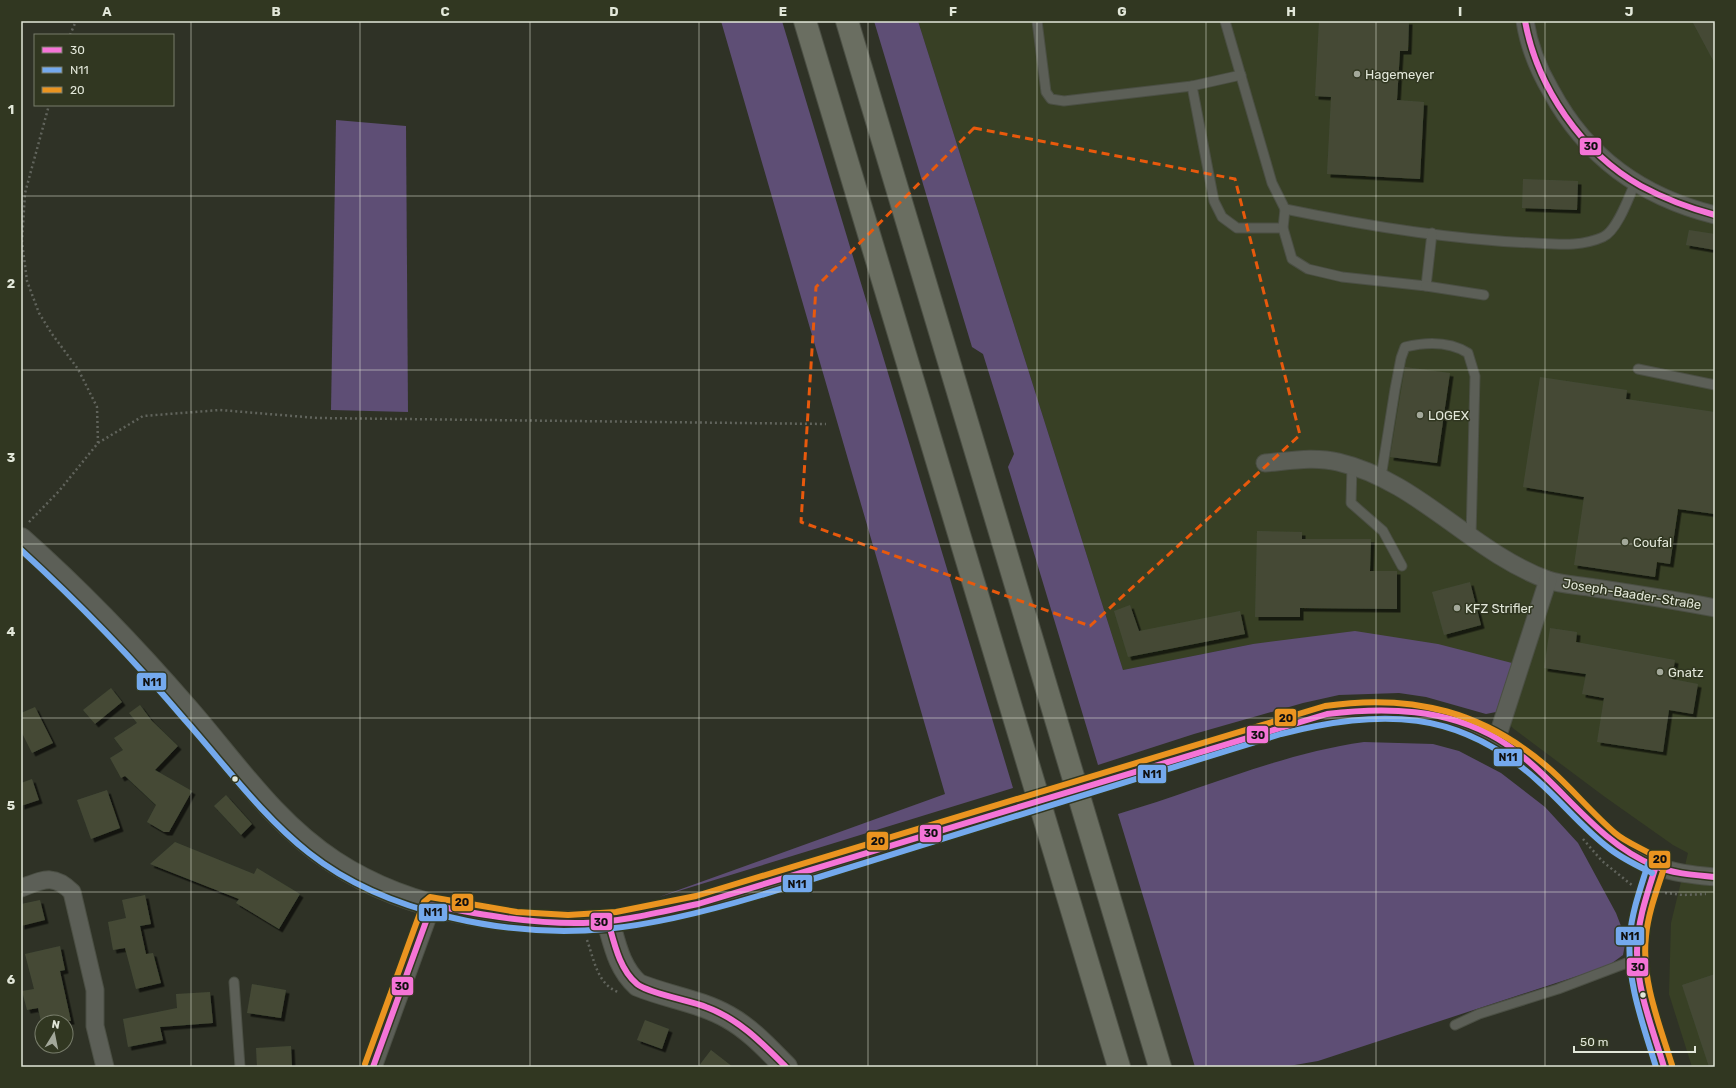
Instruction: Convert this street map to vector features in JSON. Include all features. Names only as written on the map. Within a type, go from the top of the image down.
[{"type":"highway","points":[[805,21],[1119,1067]]},
{"type":"highway","points":[[847,21],[1160,1067]]},
{"type":"street","points":[[1525,21],[1535,63],[1558,105],[1579,134],[1604,161],[1635,183],[1663,198],[1694,210],[1715,215]]},
{"type":"street","name":"Joseph-Baader-Straße","points":[[1265,463],[1310,459],[1337,461],[1381,477],[1415,496],[1471,537],[1511,562],[1548,580],[1715,608]]},
{"type":"street","points":[[24,539],[115,631],[188,710],[267,803],[308,843],[334,862],[366,880],[432,905],[469,913],[536,922],[610,928],[698,904],[1327,714],[1356,710],[1384,709],[1411,711],[1436,716],[1455,721],[1497,738],[1522,755],[1546,776],[1611,840],[1629,852],[1656,866],[1676,872],[1715,877]]},
{"type":"street","name":"Joseph-Baader-Straße","points":[[1497,738],[1548,580]]},
{"type":"street","points":[[1656,866],[1656,893],[1638,936],[1637,959],[1644,995],[1664,1067]]},
{"type":"street","points":[[21,888],[48,879],[63,883],[72,892],[95,990],[95,1026],[105,1067]]},
{"type":"street","points":[[374,1067],[432,905]]},
{"type":"street","points":[[610,928],[622,967],[629,977],[638,985],[709,1008],[727,1016],[744,1027],[786,1067]]},
{"type":"lane","points":[[1037,21],[1046,92],[1051,99],[1064,101],[1192,86],[1241,75]]},
{"type":"lane","points":[[1225,21],[1272,183],[1286,209],[1283,228],[1292,259],[1308,269],[1342,277],[1426,286],[1484,295]]},
{"type":"lane","points":[[1192,86],[1214,200],[1222,217],[1237,228],[1283,228]]},
{"type":"lane","points":[[1286,209],[1350,222],[1498,242],[1581,244],[1605,237],[1620,218],[1635,183]]},
{"type":"lane","points":[[1426,286],[1432,233]]},
{"type":"lane","points":[[1381,477],[1398,373],[1405,347],[1433,343],[1459,347],[1468,353],[1475,376],[1471,537]]},
{"type":"lane","points":[[1638,369],[1715,385]]},
{"type":"lane","points":[[1352,466],[1351,503],[1383,531],[1402,566]]},
{"type":"lane","points":[[1455,1025],[1479,1014],[1558,989],[1637,959]]},
{"type":"lane","points":[[234,982],[240,1067]]},
{"type":"path","points":[[70,34],[76,21]]},
{"type":"path","points":[[49,106],[25,193],[22,242],[27,281],[39,313],[52,334],[78,369],[97,407],[98,443]]},
{"type":"path","points":[[24,539],[59,491],[98,443],[143,416],[220,410],[317,418],[826,424]]},
{"type":"path","points":[[1578,833],[1602,861],[1633,886],[1656,893],[1683,895],[1709,893]]},
{"type":"path","points":[[1666,893],[1676,872]]},
{"type":"path","points":[[1656,893],[1666,893]]},
{"type":"path","points":[[586,937],[610,928]]},
{"type":"highlighted area","points":[[974,128],[1235,179],[1300,435],[1090,626],[801,522],[816,287]]},
{"type":"shaded area","points":[[721,21],[782,21],[1013,788],[659,897],[945,794]]},
{"type":"shaded area","points":[[874,21],[918,21],[1123,670],[1253,644],[1355,631],[1438,644],[1512,663],[1496,712],[1486,714],[1426,697],[1399,693],[1339,695],[1303,703],[1194,734],[1098,765],[1008,467],[1014,454],[983,354],[972,347]]},
{"type":"shaded area","points":[[918,21],[1715,21],[1715,1067],[1692,1067],[1669,994],[1671,923],[1688,853],[1673,845],[1605,797],[1514,729],[1496,712],[1512,663],[1253,644],[1123,670]]},
{"type":"shaded area","points":[[336,120],[406,126],[408,412],[331,410]]},
{"type":"shaded area","points":[[1364,742],[1433,744],[1459,751],[1501,773],[1545,807],[1578,843],[1616,913],[1626,939],[1623,955],[1608,966],[1318,1061],[1283,1067],[1195,1067],[1118,814],[1270,764],[1301,755]]},
{"type":"building","points":[[1319,21],[1409,21],[1408,51],[1400,51],[1397,100],[1424,102],[1420,179],[1327,174],[1331,97],[1315,96]]},
{"type":"building","points":[[1692,21],[1715,21],[1715,64]]},
{"type":"building","points":[[1523,179],[1578,181],[1577,210],[1522,208]]},
{"type":"building","points":[[1689,230],[1715,234],[1715,250],[1686,245]]},
{"type":"building","name":"LOGEX","points":[[1405,367],[1450,373],[1437,463],[1390,457]]},
{"type":"building","points":[[1540,377],[1627,390],[1626,399],[1715,412],[1715,514],[1678,509],[1670,564],[1657,562],[1655,577],[1574,565],[1584,497],[1523,487]]},
{"type":"building","points":[[1257,531],[1302,532],[1302,539],[1371,539],[1370,571],[1397,571],[1397,609],[1300,608],[1300,617],[1255,617]]},
{"type":"building","name":"KFZ Strifler","points":[[1470,582],[1481,625],[1444,635],[1432,592]]},
{"type":"building","points":[[1130,605],[1139,631],[1240,611],[1245,634],[1128,657],[1114,611]]},
{"type":"building","points":[[1550,628],[1577,632],[1576,642],[1675,660],[1672,679],[1698,684],[1693,714],[1669,710],[1663,752],[1597,742],[1604,698],[1582,694],[1586,674],[1544,668]]},
{"type":"building","points":[[111,688],[122,702],[95,724],[83,710]]},
{"type":"building","points":[[140,705],[152,721],[178,746],[155,770],[192,791],[169,832],[164,832],[147,822],[156,805],[125,776],[121,778],[110,758],[123,750],[114,738],[137,723],[129,713]]},
{"type":"building","points":[[35,707],[53,743],[32,753],[21,731],[21,713]]},
{"type":"building","points":[[32,779],[39,800],[21,806],[21,783]]},
{"type":"building","points":[[107,790],[120,828],[91,839],[77,800]]},
{"type":"building","points":[[226,795],[252,824],[241,835],[214,806]]},
{"type":"building","points":[[175,842],[254,874],[257,868],[300,894],[279,929],[236,903],[239,899],[150,864]]},
{"type":"building","points":[[145,895],[151,924],[140,926],[146,954],[153,953],[161,983],[136,989],[125,948],[113,950],[108,922],[126,918],[122,900]]},
{"type":"building","points":[[40,900],[45,920],[21,926],[21,904]]},
{"type":"building","points":[[60,946],[65,970],[60,971],[69,1014],[39,1014],[38,1008],[27,1010],[22,991],[34,989],[25,954]]},
{"type":"building","points":[[1715,974],[1715,1067],[1709,1067],[1682,985]]},
{"type":"building","points":[[252,984],[286,990],[281,1018],[247,1013]]},
{"type":"building","points":[[210,992],[213,1023],[160,1027],[163,1040],[128,1047],[123,1019],[177,1008],[176,994]]},
{"type":"building","points":[[645,1020],[669,1029],[662,1049],[637,1040]]},
{"type":"building","points":[[291,1046],[292,1067],[257,1067],[256,1048]]},
{"type":"building","points":[[711,1050],[733,1067],[698,1067]]},
{"type":"transit line","name":"30","points":[[1525,21],[1531,46],[1551,94],[1565,116],[1600,156],[1620,172],[1650,191],[1677,203],[1715,215]]},
{"type":"transit line","name":"N11","points":[[21,550],[106,632],[166,698],[244,790],[275,823],[309,853],[340,874],[374,892],[411,906],[450,917],[490,925],[530,930],[569,931],[606,929],[645,924],[702,912],[1281,734],[1317,726],[1352,721],[1385,719],[1417,721],[1448,727],[1478,739],[1508,757],[1538,781],[1600,842],[1625,859],[1652,873]]},
{"type":"transit line","name":"20","points":[[365,1064],[424,902],[430,897],[517,912],[568,915],[616,912],[696,896],[1325,706],[1388,702],[1418,705],[1447,712],[1474,721],[1501,734],[1527,751],[1552,771],[1620,837],[1662,861],[1664,868],[1649,919],[1645,952],[1646,969],[1652,1001],[1672,1065]]},
{"type":"transit line","name":"30","points":[[432,905],[507,918],[545,922],[583,923],[627,919],[698,904],[1327,714],[1371,711],[1415,712],[1458,721],[1478,729],[1498,739],[1519,753],[1592,824],[1632,855],[1655,866],[1670,871],[1715,877]]},
{"type":"transit line","name":"N11","points":[[1648,864],[1633,917],[1629,952],[1633,986],[1656,1067]]},
{"type":"transit line","name":"30","points":[[1656,866],[1641,919],[1637,941],[1637,952],[1643,996],[1664,1067]]},
{"type":"transit line","name":"30","points":[[373,1067],[432,905]]},
{"type":"transit line","name":"30","points":[[608,921],[621,963],[637,984],[650,991],[706,1007],[729,1018],[749,1032],[786,1067]]},
{"type":"place","name":"Hagemeyer","points":[[1357,74]]},
{"type":"place","name":"LOGEX","points":[[1420,415]]},
{"type":"place","name":"Coufal","points":[[1625,542]]},
{"type":"place","name":"KFZ Strifler","points":[[1457,608]]},
{"type":"place","name":"Gnatz","points":[[1660,672]]}]
